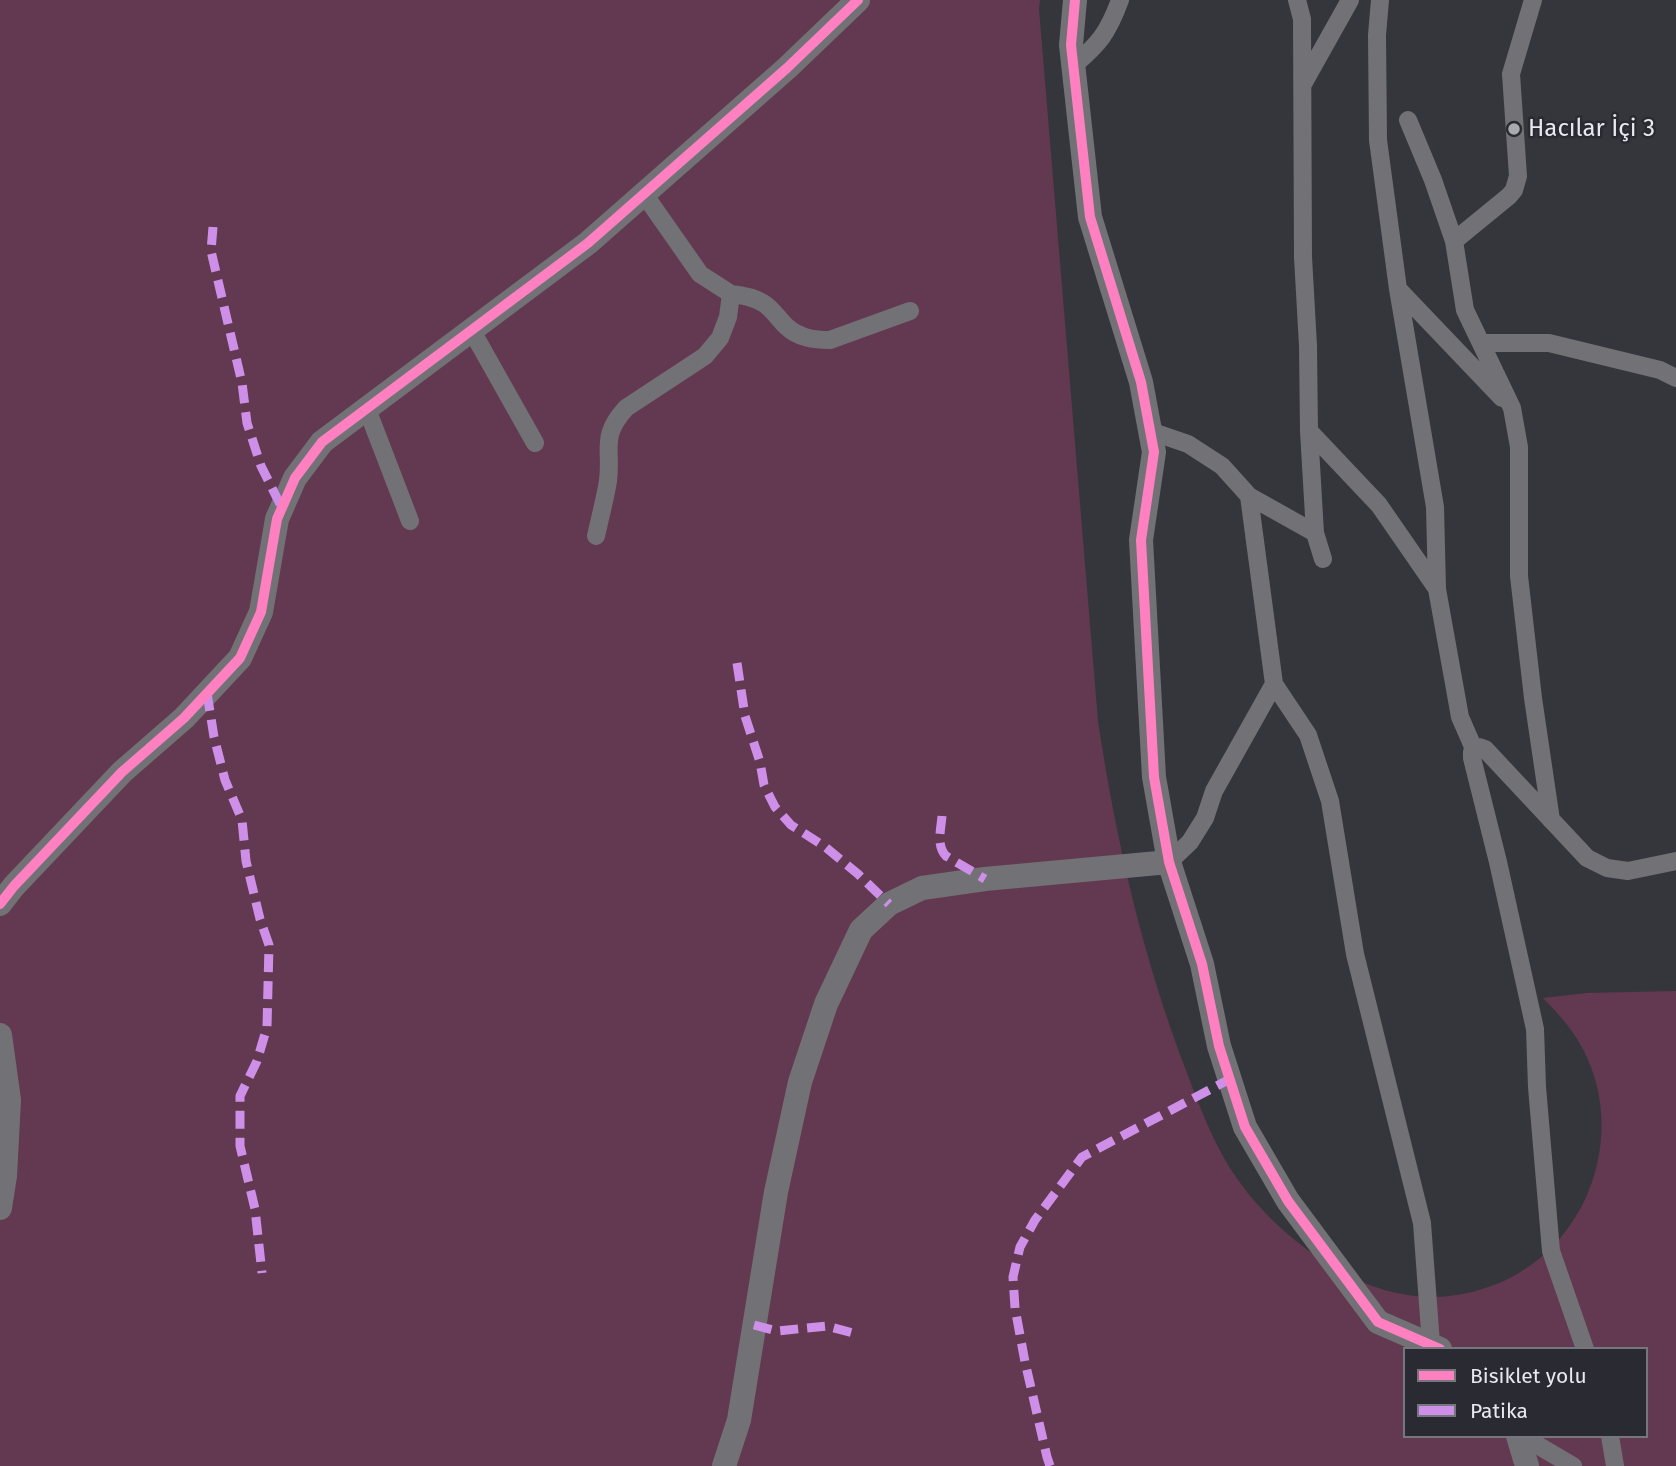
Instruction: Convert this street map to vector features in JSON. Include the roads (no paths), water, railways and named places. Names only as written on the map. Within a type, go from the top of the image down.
[{"type":"street","points":[[0,904],[13,886],[122,772],[184,718],[240,658],[261,612],[277,519],[295,478],[322,442],[587,243],[787,68],[858,0]]},
{"type":"street","points":[[1074,0],[1071,45],[1090,217],[1141,382],[1154,452],[1141,540],[1154,777],[1169,862],[1202,964],[1219,1046],[1245,1127],[1288,1201],[1378,1322],[1436,1346],[1422,1223],[1355,954],[1330,801],[1308,735],[1274,684],[1249,496]]},
{"type":"street","points":[[1073,66],[1096,47],[1112,22],[1120,0]]},
{"type":"street","points":[[1297,0],[1302,19],[1303,257],[1309,431],[1315,533],[1323,559]]},
{"type":"street","points":[[1301,87],[1350,0]]},
{"type":"street","points":[[1380,0],[1377,35],[1378,140],[1398,289],[1435,507],[1437,589],[1460,717],[1474,750],[1472,758],[1535,1029],[1537,1087],[1551,1251],[1584,1347]]},
{"type":"street","points":[[1454,241],[1509,196],[1517,183],[1511,74],[1533,0]]},
{"type":"street","points":[[1408,120],[1454,241],[1465,310],[1512,408],[1519,447],[1519,576],[1551,820]]},
{"type":"street","points":[[644,194],[699,274],[731,294],[748,296],[764,303],[788,328],[803,337],[830,340],[910,312]]},
{"type":"street","points":[[1398,289],[1512,408]]},
{"type":"street","points":[[596,536],[608,482],[609,433],[616,419],[626,408],[705,356],[720,338],[728,317],[731,294]]},
{"type":"street","points":[[472,331],[535,443]]},
{"type":"street","points":[[1481,343],[1549,343],[1660,370],[1676,378]]},
{"type":"street","points":[[368,409],[410,521]]},
{"type":"street","points":[[1150,431],[1188,444],[1222,466],[1249,496],[1315,533]]},
{"type":"street","points":[[1309,431],[1379,505],[1437,589]]},
{"type":"street","points":[[723,1466],[739,1420],[776,1192],[800,1082],[826,1004],[861,930],[889,904],[922,888],[985,879],[1169,862],[1190,842],[1205,818],[1214,792],[1274,684]]},
{"type":"street","points":[[1474,750],[1479,747],[1485,749],[1587,858],[1606,868],[1628,871],[1676,861]]},
{"type":"street","points":[[0,1035],[9,1100],[5,1176],[0,1208]]},
{"type":"street","points":[[1520,1438],[1527,1466]]},
{"type":"street","points":[[1524,1438],[1573,1466]]},
{"type":"street","points":[[1610,1438],[1615,1466]]},
{"type":"place","name":"Hacılar İçi 3","points":[[1514,129]]}]
